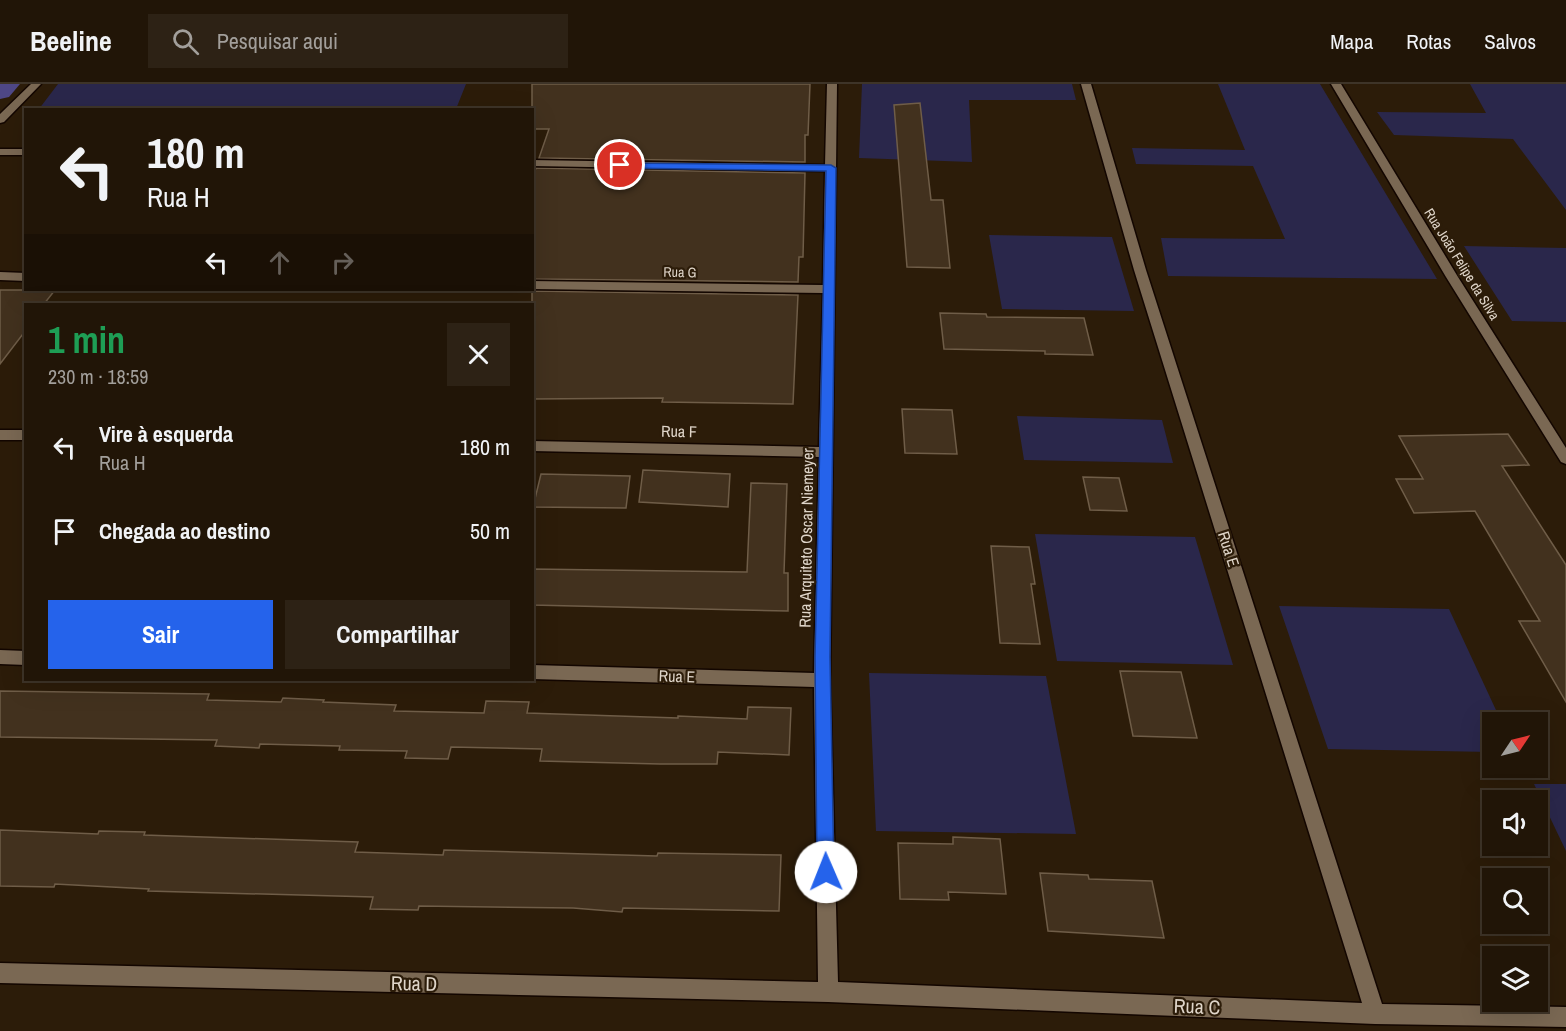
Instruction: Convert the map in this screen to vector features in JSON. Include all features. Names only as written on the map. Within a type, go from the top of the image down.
[{"type":"street","points":[[0,120],[36,84]]},
{"type":"street","name":"Rua Arquiteto Oscar Niemeyer","points":[[828,992],[822,680],[832,84]]},
{"type":"street","name":"Rua E","points":[[1086,84],[1140,270],[1376,1014]]},
{"type":"street","name":"Rua João Felipe da Silva","points":[[1336,84],[1452,277],[1566,459]]},
{"type":"street","points":[[0,108],[12,108]]},
{"type":"street","points":[[0,152],[24,152]]},
{"type":"street","points":[[534,163],[831,168]]},
{"type":"street","points":[[0,276],[24,277]]},
{"type":"street","name":"Rua G","points":[[534,285],[828,289]]},
{"type":"street","points":[[0,435],[24,435]]},
{"type":"street","name":"Rua F","points":[[534,446],[825,452]]},
{"type":"street","points":[[0,657],[24,658]]},
{"type":"street","name":"Rua E","points":[[534,672],[822,680]]},
{"type":"street","name":"Rua D","points":[[0,973],[828,992]]},
{"type":"street","name":"Rua C","points":[[828,992],[1376,1014],[1566,1017]]},
{"type":"shaded area","points":[[58,84],[466,84],[456,108],[40,108]]},
{"type":"shaded area","points":[[862,84],[1072,84],[1076,100],[969,100],[972,162],[859,158]]},
{"type":"shaded area","points":[[1218,84],[1320,84],[1437,279],[1168,276],[1161,238],[1285,239],[1253,166],[1136,164],[1132,148],[1245,150]]},
{"type":"shaded area","points":[[1470,84],[1566,84],[1566,210],[1513,139],[1394,135],[1377,112],[1486,113]]},
{"type":"shaded area","points":[[989,235],[1112,237],[1134,311],[1002,309]]},
{"type":"shaded area","points":[[1464,246],[1566,248],[1566,322],[1512,321]]},
{"type":"shaded area","points":[[1017,416],[1162,420],[1173,463],[1024,460]]},
{"type":"shaded area","points":[[1035,534],[1195,537],[1233,665],[1057,661]]},
{"type":"shaded area","points":[[1279,606],[1449,609],[1497,712],[1482,712],[1482,752],[1328,749]]},
{"type":"shaded area","points":[[869,673],[1046,676],[1076,834],[876,831]]},
{"type":"shaded area","points":[[1534,784],[1566,784],[1566,851],[1548,813],[1548,790],[1537,790]]},
{"type":"building","points":[[532,84],[810,84],[805,162],[539,158],[549,129],[534,129],[534,108],[532,108]]},
{"type":"building","points":[[920,103],[931,200],[943,200],[950,268],[907,267],[894,105]]},
{"type":"building","points":[[536,168],[805,173],[803,257],[799,257],[798,282],[534,279],[534,174]]},
{"type":"building","points":[[0,290],[54,291],[45,303],[24,303],[24,333],[0,364]]},
{"type":"building","points":[[532,291],[798,295],[793,404],[662,402],[663,398],[534,399],[534,303],[532,303]]},
{"type":"building","points":[[940,313],[986,314],[987,317],[1084,318],[1093,355],[1045,354],[1045,351],[944,349]]},
{"type":"building","points":[[902,409],[952,410],[957,454],[905,453]]},
{"type":"building","points":[[1508,434],[1529,465],[1502,466],[1566,565],[1566,702],[1519,621],[1540,621],[1475,511],[1414,513],[1396,479],[1423,479],[1399,436]]},
{"type":"building","points":[[643,470],[730,474],[728,507],[639,502]]},
{"type":"building","points":[[541,474],[630,476],[626,508],[534,507]]},
{"type":"building","points":[[1083,477],[1119,478],[1127,511],[1090,510]]},
{"type":"building","points":[[751,483],[787,484],[784,573],[788,573],[788,611],[534,605],[534,569],[747,572]]},
{"type":"building","points":[[991,546],[1029,547],[1035,584],[1031,584],[1040,644],[1000,643]]},
{"type":"building","points":[[1120,671],[1181,672],[1197,738],[1133,736]]},
{"type":"building","points":[[0,691],[209,694],[207,700],[281,702],[283,698],[396,705],[394,711],[484,713],[486,701],[529,702],[527,713],[678,718],[678,716],[747,719],[748,707],[791,708],[789,755],[718,752],[717,764],[660,764],[540,761],[542,749],[451,747],[448,759],[405,758],[407,751],[339,750],[340,746],[260,744],[259,748],[215,746],[217,740],[0,737]]},
{"type":"building","points":[[0,830],[98,834],[99,831],[145,832],[144,835],[358,842],[355,852],[443,855],[444,850],[657,856],[658,853],[781,855],[779,911],[623,908],[622,912],[573,908],[419,906],[418,910],[370,909],[373,897],[148,891],[149,889],[55,884],[54,887],[0,886]]},
{"type":"building","points":[[953,837],[1000,839],[1006,894],[948,892],[949,900],[900,899],[898,843],[953,844]]},
{"type":"building","points":[[1040,873],[1088,875],[1089,879],[1152,881],[1164,938],[1048,931]]},
{"type":"waterway","points":[[0,91],[7,84]]},
{"type":"route","points":[[620,165],[831,168],[823,657],[826,872]]}]
